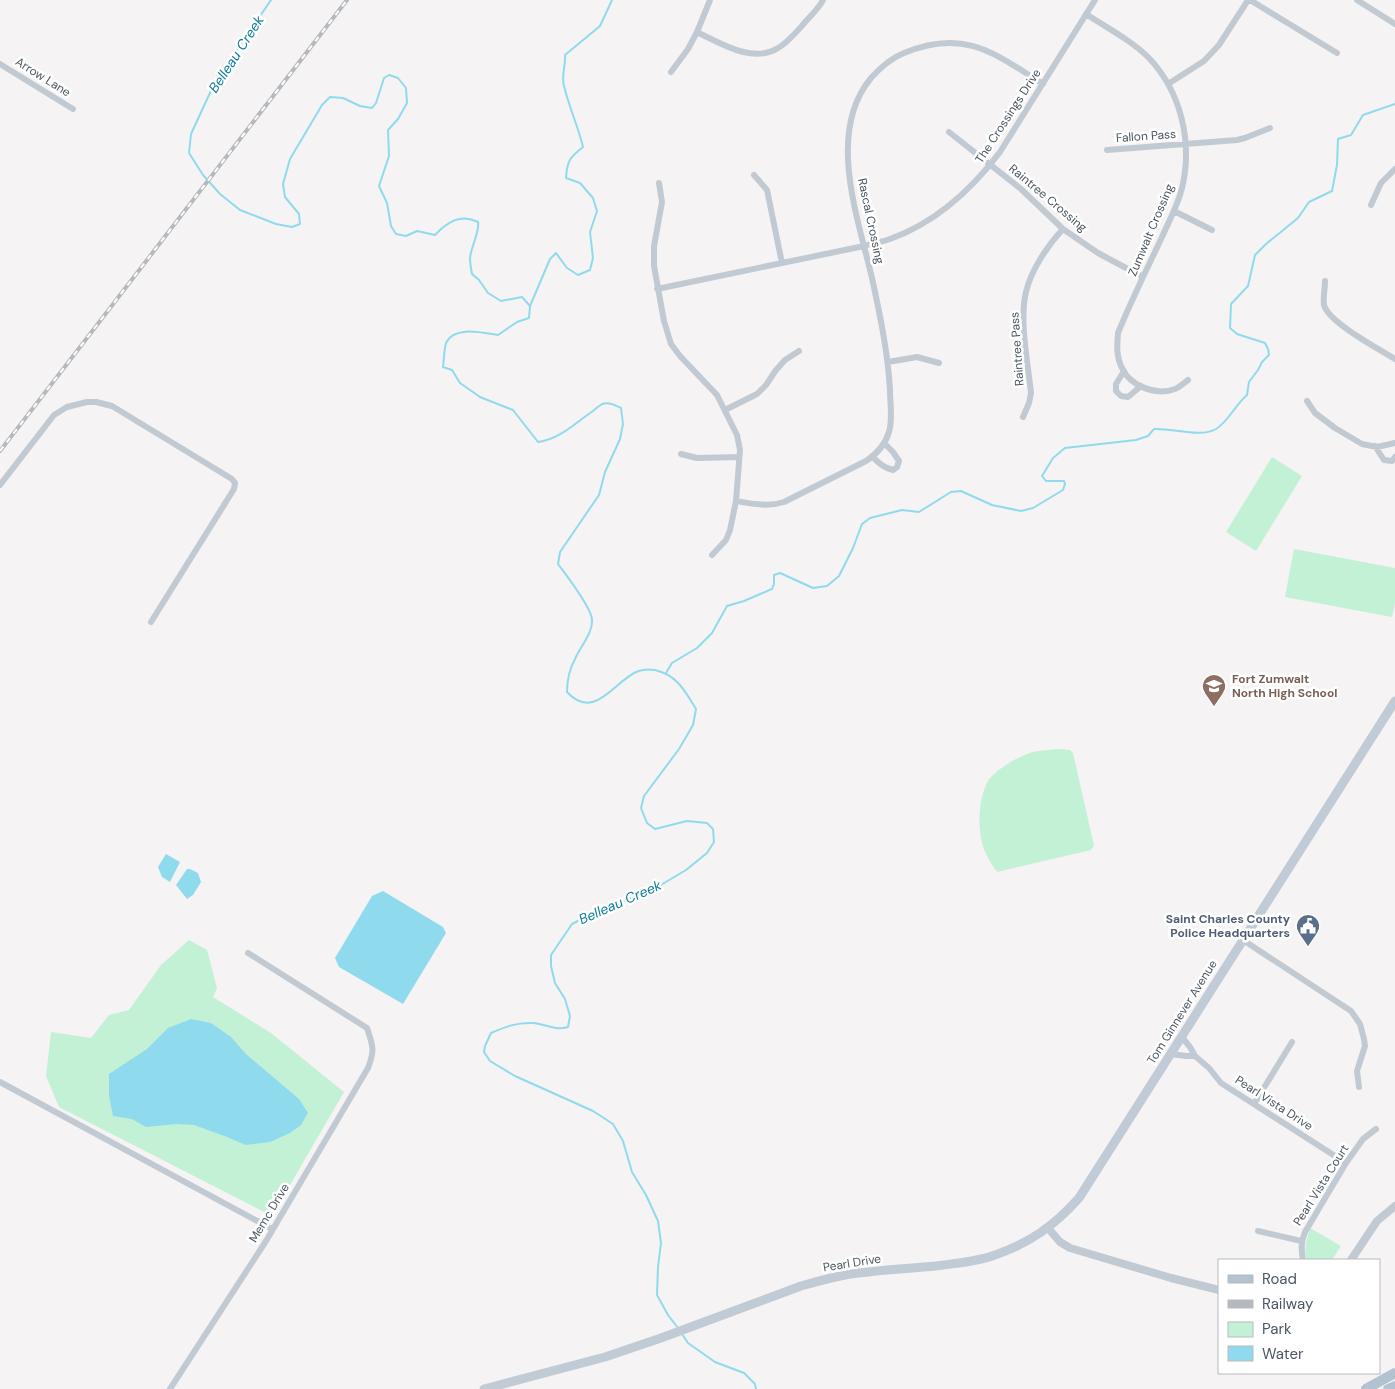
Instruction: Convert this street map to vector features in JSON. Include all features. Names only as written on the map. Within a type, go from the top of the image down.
[{"type":"main road","name":"Tom Ginnever Avenue","points":[[1048,1228],[1079,1198],[1395,701]]},
{"type":"main road","name":"Pearl Drive","points":[[484,1389],[582,1364],[696,1326],[801,1286],[833,1277],[962,1262],[995,1256],[1027,1242],[1048,1228]]},
{"type":"main road","points":[[1366,1389],[1395,1373]]},
{"type":"main road","points":[[1380,1389],[1395,1381]]},
{"type":"main road","points":[[1388,1389],[1395,1386]]},
{"type":"street","points":[[670,72],[688,50],[710,0]]},
{"type":"street","points":[[697,32],[725,45],[749,53],[762,54],[778,49],[793,36],[824,0]]},
{"type":"street","name":"The Crossings Drive","points":[[657,289],[864,246],[891,238],[933,217],[959,198],[1000,152],[1095,0]]},
{"type":"street","points":[[1168,84],[1204,61],[1219,45],[1249,0],[1337,54]]},
{"type":"street","points":[[1357,0],[1395,24]]},
{"type":"street","name":"Zumwalt Crossing","points":[[1086,14],[1139,49],[1157,67],[1168,84],[1181,114],[1186,145],[1186,169],[1182,190],[1118,333],[1117,354],[1124,371]]},
{"type":"street","name":"Rascal Crossing","points":[[736,501],[759,505],[774,505],[784,502],[876,454],[889,432],[891,422],[888,362],[853,198],[850,173],[848,142],[850,122],[862,88],[878,70],[899,55],[917,47],[937,43],[960,43],[980,47],[997,54],[1043,84]]},
{"type":"street","name":"Arrow Lane","points":[[0,64],[73,109]]},
{"type":"street","name":"Fallon Pass","points":[[1107,150],[1186,145],[1245,138],[1270,128]]},
{"type":"street","name":"Raintree Crossing","points":[[949,132],[1021,189],[1063,229],[1098,253],[1143,277]]},
{"type":"street","points":[[1371,205],[1381,183],[1395,169]]},
{"type":"street","points":[[754,174],[767,190],[782,263]]},
{"type":"street","points":[[659,183],[662,202],[654,246],[654,266],[657,289],[671,344],[717,395],[737,435],[740,450],[736,501],[730,530],[726,540],[712,555]]},
{"type":"street","points":[[1174,211],[1212,230]]},
{"type":"street","name":"Raintree Pass","points":[[1023,417],[1031,393],[1023,319],[1026,292],[1036,266],[1050,242],[1063,229]]},
{"type":"street","points":[[1325,281],[1324,305],[1328,313],[1355,334],[1395,359]]},
{"type":"street","points":[[725,410],[756,394],[766,385],[785,360],[799,350]]},
{"type":"street","points":[[888,362],[917,357],[939,363]]},
{"type":"street","points":[[1141,386],[1128,397],[1121,396],[1116,390],[1116,384],[1124,371],[1130,380],[1149,390],[1164,391],[1177,388],[1188,380]]},
{"type":"street","points":[[1307,401],[1315,413],[1335,428],[1362,444],[1375,446],[1395,443]]},
{"type":"street","points":[[0,485],[54,416],[67,407],[96,402],[112,406],[232,478],[235,483],[234,489],[151,622]]},
{"type":"street","points":[[872,456],[888,469],[893,470],[897,467],[898,461],[893,452],[884,443]]},
{"type":"street","points":[[1375,446],[1384,460],[1395,458]]},
{"type":"street","points":[[681,454],[697,458],[740,457]]},
{"type":"street","points":[[1243,940],[1351,1011],[1360,1024],[1365,1046],[1357,1071],[1359,1087]]},
{"type":"street","name":"Memc Drive","points":[[170,1389],[266,1241],[368,1068],[373,1054],[368,1028],[248,953]]},
{"type":"street","name":"Pearl Vista Drive","points":[[1182,1036],[1195,1056],[1209,1068],[1220,1083],[1346,1163]]},
{"type":"street","points":[[1254,1104],[1292,1042]]},
{"type":"street","points":[[1170,1054],[1195,1056]]},
{"type":"street","points":[[0,1082],[272,1229]]},
{"type":"street","name":"Pearl Vista Court","points":[[1303,1259],[1301,1241],[1305,1232],[1363,1138],[1376,1129]]},
{"type":"street","points":[[1352,1259],[1377,1221],[1395,1206]]},
{"type":"street","points":[[1048,1228],[1060,1242],[1070,1248],[1218,1290]]},
{"type":"street","points":[[1258,1231],[1301,1241]]},
{"type":"green space","points":[[1272,457],[1302,476],[1256,551],[1226,532]]},
{"type":"green space","points":[[1294,549],[1395,568],[1395,604],[1392,617],[1285,597]]},
{"type":"green space","points":[[1070,750],[1073,753],[1094,846],[1091,850],[997,872],[985,852],[980,833],[980,805],[988,781],[1002,768],[1027,754],[1036,751]]},
{"type":"green space","points":[[189,940],[207,950],[217,988],[213,997],[271,1033],[344,1092],[272,1216],[59,1107],[46,1076],[51,1032],[91,1038],[109,1015],[129,1010],[161,965]]},
{"type":"green space","points":[[1310,1228],[1341,1246],[1333,1259],[1307,1259],[1305,1248]]},
{"type":"water","points":[[166,854],[180,862],[170,882],[162,877],[158,867]]},
{"type":"water","points":[[187,869],[198,873],[201,882],[193,895],[187,899],[176,885]]},
{"type":"water","points":[[383,891],[443,927],[446,933],[403,1004],[339,967],[335,958],[372,896]]},
{"type":"water","points":[[191,1019],[211,1023],[231,1037],[246,1054],[299,1099],[308,1113],[301,1125],[290,1133],[270,1142],[246,1145],[194,1125],[177,1124],[146,1127],[132,1119],[113,1116],[109,1096],[109,1074],[147,1049],[168,1028]]},
{"type":"waterway","name":"Belleau Creek","points":[[271,0],[215,82],[191,134],[189,153],[203,175],[220,194],[240,210],[276,224],[292,227],[300,224],[299,214],[285,197],[283,184],[290,159],[322,105],[330,97],[343,98],[360,106],[372,108],[376,103],[384,78],[389,75],[398,78],[406,88],[407,103],[398,119],[388,130],[389,156],[379,186],[387,203],[391,226],[396,234],[406,236],[417,231],[435,235],[444,226],[455,220],[466,218],[478,222],[478,230],[470,258],[472,274],[488,293],[501,301],[522,297],[530,306]]},
{"type":"waterway","name":"Belleau Creek","points":[[612,0],[600,26],[565,55],[563,74],[566,94],[583,147],[570,160],[566,178],[580,183],[593,198],[597,211],[590,232],[593,258],[590,270],[578,275],[567,268],[556,253],[550,259],[530,306],[529,318],[517,322],[498,335],[462,332],[450,337],[446,343],[443,367],[452,370],[460,383],[480,397],[513,410],[538,442],[560,434],[602,404],[610,404],[621,408],[623,424],[620,439],[605,472],[599,495],[560,552],[558,564],[588,608],[592,620],[588,635],[571,667],[567,692],[577,700],[586,703],[595,701],[636,672],[653,670],[663,672],[675,680],[696,709],[693,725],[679,749],[644,796],[641,808],[647,823],[655,829],[687,821],[707,823],[713,829],[714,842],[707,853],[686,870],[649,892],[601,909],[572,924],[551,955],[551,966],[555,983],[565,999],[570,1016],[568,1027],[554,1028],[533,1023],[511,1025],[491,1033],[484,1052],[490,1061],[515,1076],[593,1111],[613,1124],[623,1141],[632,1172],[646,1195],[658,1221],[661,1243],[657,1295],[678,1328]]},
{"type":"waterway","points":[[666,673],[672,663],[697,648],[712,633],[727,606],[772,589],[774,575],[780,573],[813,588],[827,586],[839,576],[862,524],[870,518],[902,510],[919,512],[951,492],[961,491],[992,505],[1021,511],[1033,508],[1063,490],[1064,481],[1046,481],[1042,476],[1053,458],[1065,448],[1136,440],[1148,436],[1154,429],[1203,433],[1210,432],[1220,426],[1247,395],[1249,382],[1269,355],[1265,343],[1237,334],[1230,328],[1231,304],[1248,286],[1255,255],[1298,218],[1309,202],[1332,191],[1337,165],[1338,139],[1351,135],[1363,115],[1395,104]]},
{"type":"waterway","name":"Belleau Creek","points":[[682,1334],[688,1343],[715,1362],[744,1373],[755,1384],[756,1389]]},
{"type":"railway","points":[[0,451],[347,0]]},
{"type":"place","name":"Fort Zumwalt North High School","points":[[1214,707]]},
{"type":"place","name":"Saint Charles County Police Headquarters","points":[[1308,947]]}]
